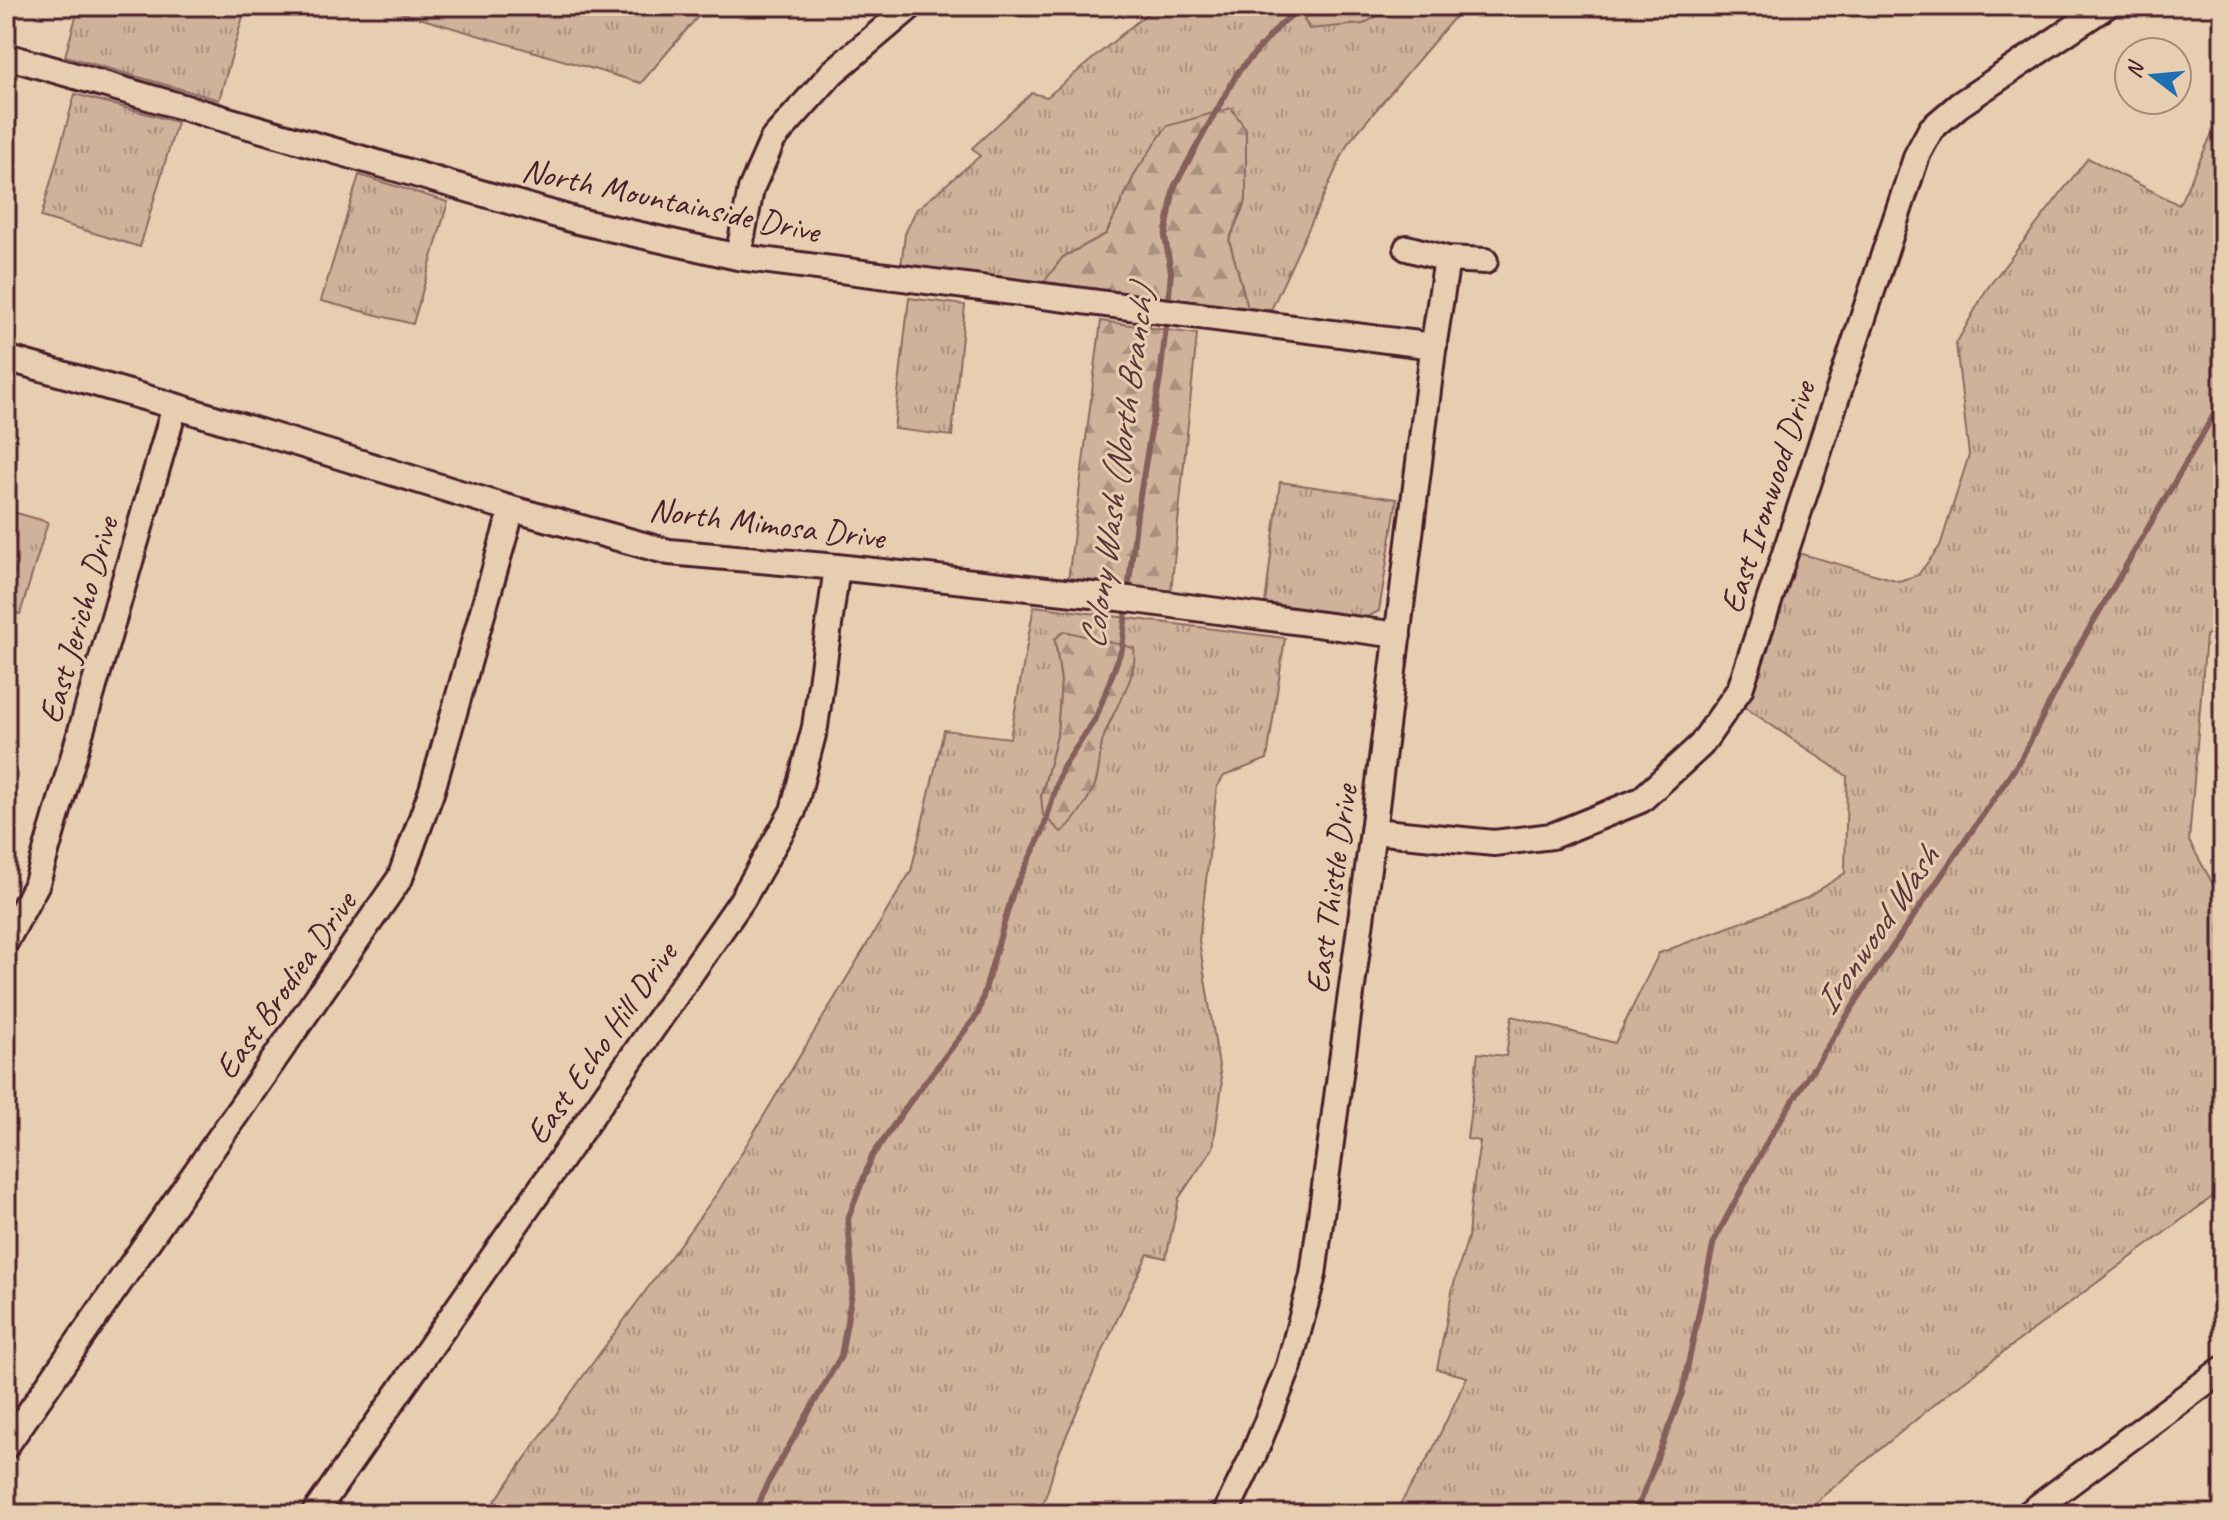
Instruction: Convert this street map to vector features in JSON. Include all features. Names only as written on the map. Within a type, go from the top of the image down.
[{"type":"street","points":[[738,257],[751,189],[773,139],[833,72],[911,6]]},
{"type":"street","name":"East Ironwood Drive","points":[[1373,831],[1494,843],[1552,836],[1641,800],[1701,745],[1740,689],[1917,155],[1931,129],[1959,105],[2106,6]]},
{"type":"street","name":"North Mountainside Drive","points":[[6,56],[578,221],[738,257],[1434,346]]},
{"type":"street","points":[[1407,248],[1447,259],[1485,261]]},
{"type":"street","name":"East Thistle Drive","points":[[1225,1514],[1254,1454],[1289,1366],[1313,1275],[1447,259]]},
{"type":"street","name":"North Mimosa Drive","points":[[6,358],[512,509],[669,552],[1128,599],[1398,635]]},
{"type":"street","name":"East Jericho Drive","points":[[6,941],[37,883],[175,406]]},
{"type":"street","name":"East Brodiea Drive","points":[[6,1446],[400,878],[432,790],[512,509]]},
{"type":"street","name":"East Echo Hill Drive","points":[[314,1514],[742,900],[793,811],[815,727],[837,567]]},
{"type":"street","points":[[2028,1514],[2223,1369]]},
{"type":"green space","points":[[79,6],[246,6],[219,100],[65,56]]},
{"type":"green space","points":[[378,6],[707,6],[641,83]]},
{"type":"green space","points":[[1156,6],[1315,6],[1363,24],[1394,6],[1464,6],[1348,143],[1271,310],[1248,308],[1229,240],[1246,200],[1246,129],[1137,170],[1106,234],[1063,257],[1044,282],[901,266],[905,234],[916,210],[980,156],[972,148],[1032,93],[1047,97]]},
{"type":"green space","points":[[1315,6],[1394,6],[1363,24],[1309,29],[1304,20]]},
{"type":"green space","points":[[75,94],[177,122],[140,247],[41,217]]},
{"type":"green space","points":[[1231,108],[1246,129],[1246,200],[1229,240],[1248,308],[1044,282],[1063,257],[1106,234],[1137,170],[1167,126]]},
{"type":"green space","points":[[2223,110],[2223,621],[2206,636],[2189,841],[2223,902],[2223,1189],[1951,1391],[1818,1500],[1807,1514],[1394,1514],[1431,1453],[1467,1377],[1437,1369],[1453,1287],[1468,1237],[1480,1141],[1467,1139],[1478,1053],[1506,1056],[1512,1016],[1615,1043],[1659,953],[1807,898],[1845,873],[1847,776],[1743,706],[1759,674],[1798,553],[1899,581],[1918,575],[1940,546],[1969,455],[1956,344],[1986,290],[2088,158],[2179,205]]},
{"type":"green space","points":[[359,175],[448,202],[413,324],[321,301]]},
{"type":"green space","points":[[909,298],[965,305],[952,436],[894,429]]},
{"type":"green space","points":[[1101,321],[1197,334],[1171,592],[1068,580]]},
{"type":"green space","points":[[1280,482],[1397,499],[1379,611],[1367,617],[1265,604]]},
{"type":"green space","points":[[6,510],[48,522],[20,614],[6,611]]},
{"type":"green space","points":[[1034,606],[1285,638],[1267,759],[1224,776],[1217,787],[1199,941],[1222,1085],[1213,1148],[1179,1198],[1166,1258],[1148,1254],[1136,1278],[1060,1451],[1038,1514],[486,1514],[718,1192],[911,871],[944,730],[1010,738]],"holes":[[[1055,639],[1131,673],[1102,741],[1095,785],[1041,797],[1057,736],[1061,681]]]},
{"type":"green space","points":[[1064,631],[1134,648],[1134,660],[1128,684],[1102,743],[1094,787],[1075,818],[1061,832],[1043,815],[1041,797],[1057,736],[1061,681],[1055,639]]},
{"type":"waterway","name":"Colony Wash (North Branch)","points":[[1168,306],[1171,272],[1165,237],[1174,187],[1238,72],[1281,24],[1303,6]]},
{"type":"waterway","name":"Colony Wash (North Branch)","points":[[1128,592],[1167,318]]},
{"type":"waterway","name":"Ironwood Wash","points":[[1631,1514],[1641,1500],[1682,1393],[1714,1241],[1772,1133],[1870,980],[2021,759],[2078,648],[2223,399]]},
{"type":"waterway","name":"Colony Wash (North Branch)","points":[[755,1514],[766,1486],[841,1356],[853,1287],[848,1219],[872,1156],[978,1014],[1013,892],[1042,833],[1062,769],[1096,718],[1122,648],[1127,603]]}]
